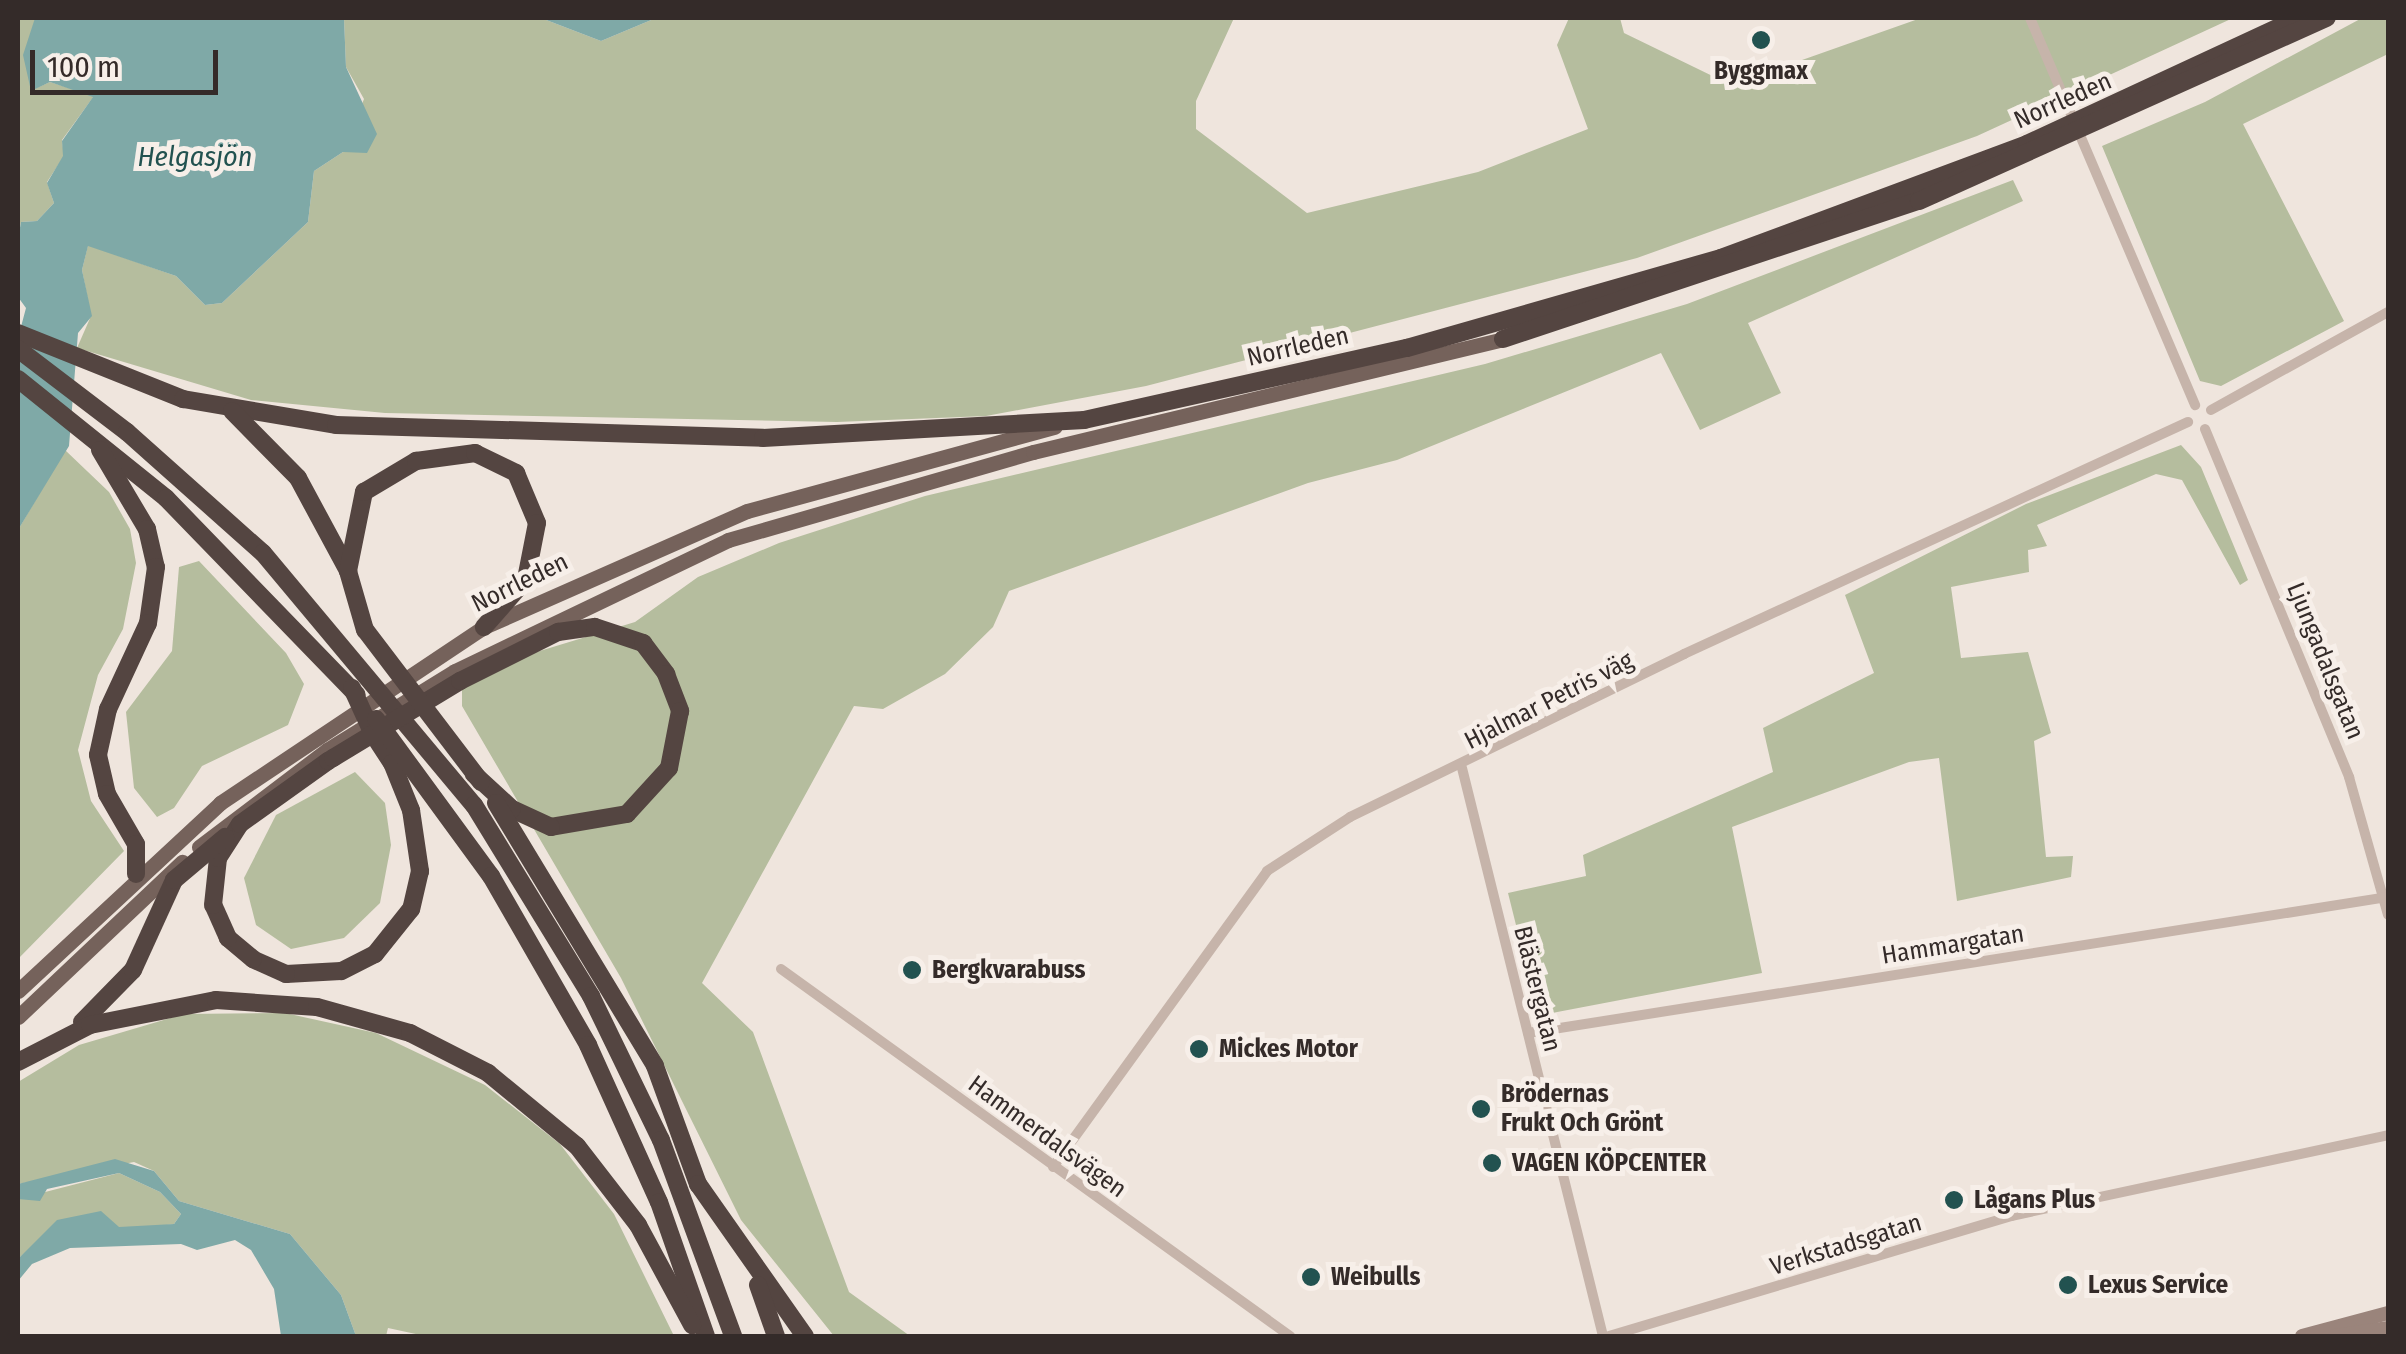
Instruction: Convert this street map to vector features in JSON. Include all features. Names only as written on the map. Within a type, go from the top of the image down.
[{"type":"highway","name":"Norrleden","points":[[1084,420],[1407,348],[1702,264],[2027,144],[2299,18]]},
{"type":"highway","name":"Norrleden","points":[[1503,339],[1919,202],[2327,18]]},
{"type":"highway","points":[[18,333],[88,366],[232,411],[336,424],[763,438],[1084,420]]},
{"type":"highway","points":[[18,349],[182,478],[324,617],[474,805],[591,996],[661,1140],[733,1336]]},
{"type":"highway","points":[[18,380],[84,429],[244,570],[352,688],[491,876],[588,1045],[659,1202],[706,1336]]},
{"type":"highway","points":[[232,411],[298,478],[348,571],[365,630],[474,774],[656,1066],[698,1184],[752,1268],[805,1336]]},
{"type":"highway","points":[[84,429],[136,508],[156,567],[148,623],[108,709],[98,754],[106,794],[132,833],[136,874]]},
{"type":"highway","points":[[348,571],[364,492],[416,461],[475,453],[516,473],[537,523],[526,579],[484,627]]},
{"type":"highway","points":[[462,676],[558,632],[595,627],[643,643],[680,711],[669,768],[627,814],[586,827],[551,827],[512,809],[474,774]]},
{"type":"highway","points":[[18,1062],[103,1007],[133,970],[174,880],[253,811],[330,754],[462,676],[518,636]]},
{"type":"highway","points":[[253,811],[218,858],[212,904],[228,938],[253,960],[286,974],[323,976],[374,954],[400,927],[418,887],[417,831],[352,688]]},
{"type":"highway","points":[[62,1037],[150,1008],[247,1000],[349,1014],[430,1042],[521,1096],[600,1170],[698,1336]]},
{"type":"highway","points":[[752,1268],[776,1336]]},
{"type":"main road","name":"Norrleden","points":[[518,636],[785,519],[1503,339]]},
{"type":"main road","name":"Norrleden","points":[[18,991],[136,874],[316,732],[484,627],[747,512],[1084,420]]},
{"type":"main road","points":[[330,754],[422,692],[462,676]]},
{"type":"main road","points":[[18,1018],[151,889],[253,811]]},
{"type":"main road","points":[[2302,1336],[2388,1313]]},
{"type":"main road","points":[[2336,1336],[2388,1328]]},
{"type":"street","points":[[2030,18],[2194,405],[2188,422],[2205,429],[2211,410],[2388,312]]},
{"type":"street","points":[[2194,405],[2211,410]]},
{"type":"street","name":"Hjalmar Petris väg","points":[[1053,1167],[1267,870],[1350,817],[1462,768],[1684,654],[2188,422]]},
{"type":"street","name":"Ljungadalsgatan","points":[[2205,429],[2349,776],[2388,915]]},
{"type":"street","name":"Blästergatan","points":[[1462,768],[1606,1336]]},
{"type":"street","name":"Hammargatan","points":[[1528,1033],[2386,897]]},
{"type":"street","name":"Hammerdalsvägen","points":[[781,969],[1290,1336]]},
{"type":"street","name":"Verkstadsgatan","points":[[1606,1336],[2011,1216],[2388,1135]]},
{"type":"green space","points":[[18,18],[35,18],[32,90],[50,82],[94,96],[62,140],[64,156],[47,182],[54,203],[37,221],[21,222],[18,239]]},
{"type":"green space","points":[[344,18],[541,18],[601,41],[656,18],[1234,18],[1196,101],[1196,129],[1307,213],[1478,172],[1588,129],[1557,45],[1569,18],[1620,18],[1624,33],[1731,85],[1921,18],[2233,18],[1977,136],[1637,258],[1146,386],[986,416],[837,422],[385,413],[251,400],[77,348],[91,316],[82,270],[88,245],[176,276],[205,305],[222,303],[308,222],[314,171],[343,152],[364,99],[346,67]]},
{"type":"green space","points":[[2362,18],[2388,18],[2388,54],[2243,124],[2344,321],[2221,386],[2200,381],[2102,146],[2205,102]]},
{"type":"green space","points":[[2013,180],[2023,201],[1748,323],[1781,393],[1700,430],[1661,353],[1397,460],[1308,483],[1009,591],[993,627],[945,674],[883,709],[854,706],[702,983],[753,1032],[849,1292],[910,1336],[834,1336],[741,1220],[621,978],[462,706],[462,687],[520,657],[635,622],[698,577],[779,543],[925,496],[1485,364],[1687,304]]},
{"type":"green space","points":[[2181,445],[2201,467],[2248,580],[2240,585],[2182,480],[2156,474],[2037,525],[2047,546],[2028,550],[2029,572],[1951,587],[1961,658],[2028,652],[2051,733],[2034,741],[2046,857],[2073,856],[2071,877],[1957,901],[1939,758],[1909,762],[1732,827],[1762,973],[1552,1013],[1534,997],[1508,893],[1586,876],[1583,855],[1773,772],[1763,728],[1874,673],[1845,595],[2026,504]]},
{"type":"green space","points":[[65,450],[109,492],[130,529],[136,563],[123,629],[98,675],[78,750],[91,801],[124,851],[18,959],[18,530]]},
{"type":"green space","points":[[199,561],[286,653],[304,684],[288,725],[202,766],[174,808],[157,817],[134,788],[126,712],[172,651],[179,567]]},
{"type":"green space","points":[[355,772],[385,803],[391,845],[380,903],[344,938],[291,949],[256,925],[244,878],[276,815]]},
{"type":"green space","points":[[285,1013],[376,1033],[485,1085],[560,1144],[614,1214],[674,1336],[425,1336],[388,1328],[386,1336],[356,1336],[341,1295],[290,1234],[179,1201],[154,1171],[134,1162],[18,1184],[18,1082],[79,1045],[184,1014]]},
{"type":"green space","points":[[119,1173],[160,1192],[181,1214],[174,1224],[36,1243],[18,1259],[18,1199]]},
{"type":"water","name":"Helgasjön","points":[[35,18],[344,18],[346,67],[377,134],[367,153],[343,152],[314,171],[308,222],[222,303],[205,305],[176,276],[88,246],[82,270],[92,316],[78,333],[69,446],[18,530],[18,338],[26,308],[18,297],[18,239],[21,222],[37,221],[54,203],[47,183],[63,156],[62,141],[93,97],[50,82],[31,91],[23,55]]},
{"type":"water","points":[[541,18],[656,18],[601,41]]},
{"type":"water","points":[[115,1159],[154,1171],[179,1201],[290,1234],[341,1295],[356,1336],[281,1336],[274,1289],[251,1250],[235,1240],[197,1250],[181,1244],[70,1248],[32,1264],[18,1281],[18,1259],[57,1220],[101,1211],[119,1227],[174,1224],[181,1214],[160,1192],[119,1173],[47,1189],[40,1201],[18,1199],[18,1184]]},
{"type":"place","name":"Byggmax","points":[[1761,40]]},
{"type":"place","name":"Bergkvarabuss","points":[[912,970]]},
{"type":"place","name":"Mickes Motor","points":[[1199,1049]]},
{"type":"place","name":"Brödernas Frukt Och Grönt","points":[[1481,1109]]},
{"type":"place","name":"VAGEN KÖPCENTER","points":[[1492,1163]]},
{"type":"place","name":"Lågans Plus","points":[[1954,1200]]},
{"type":"place","name":"Weibulls","points":[[1311,1277]]},
{"type":"place","name":"Lexus Service","points":[[2068,1285]]}]
